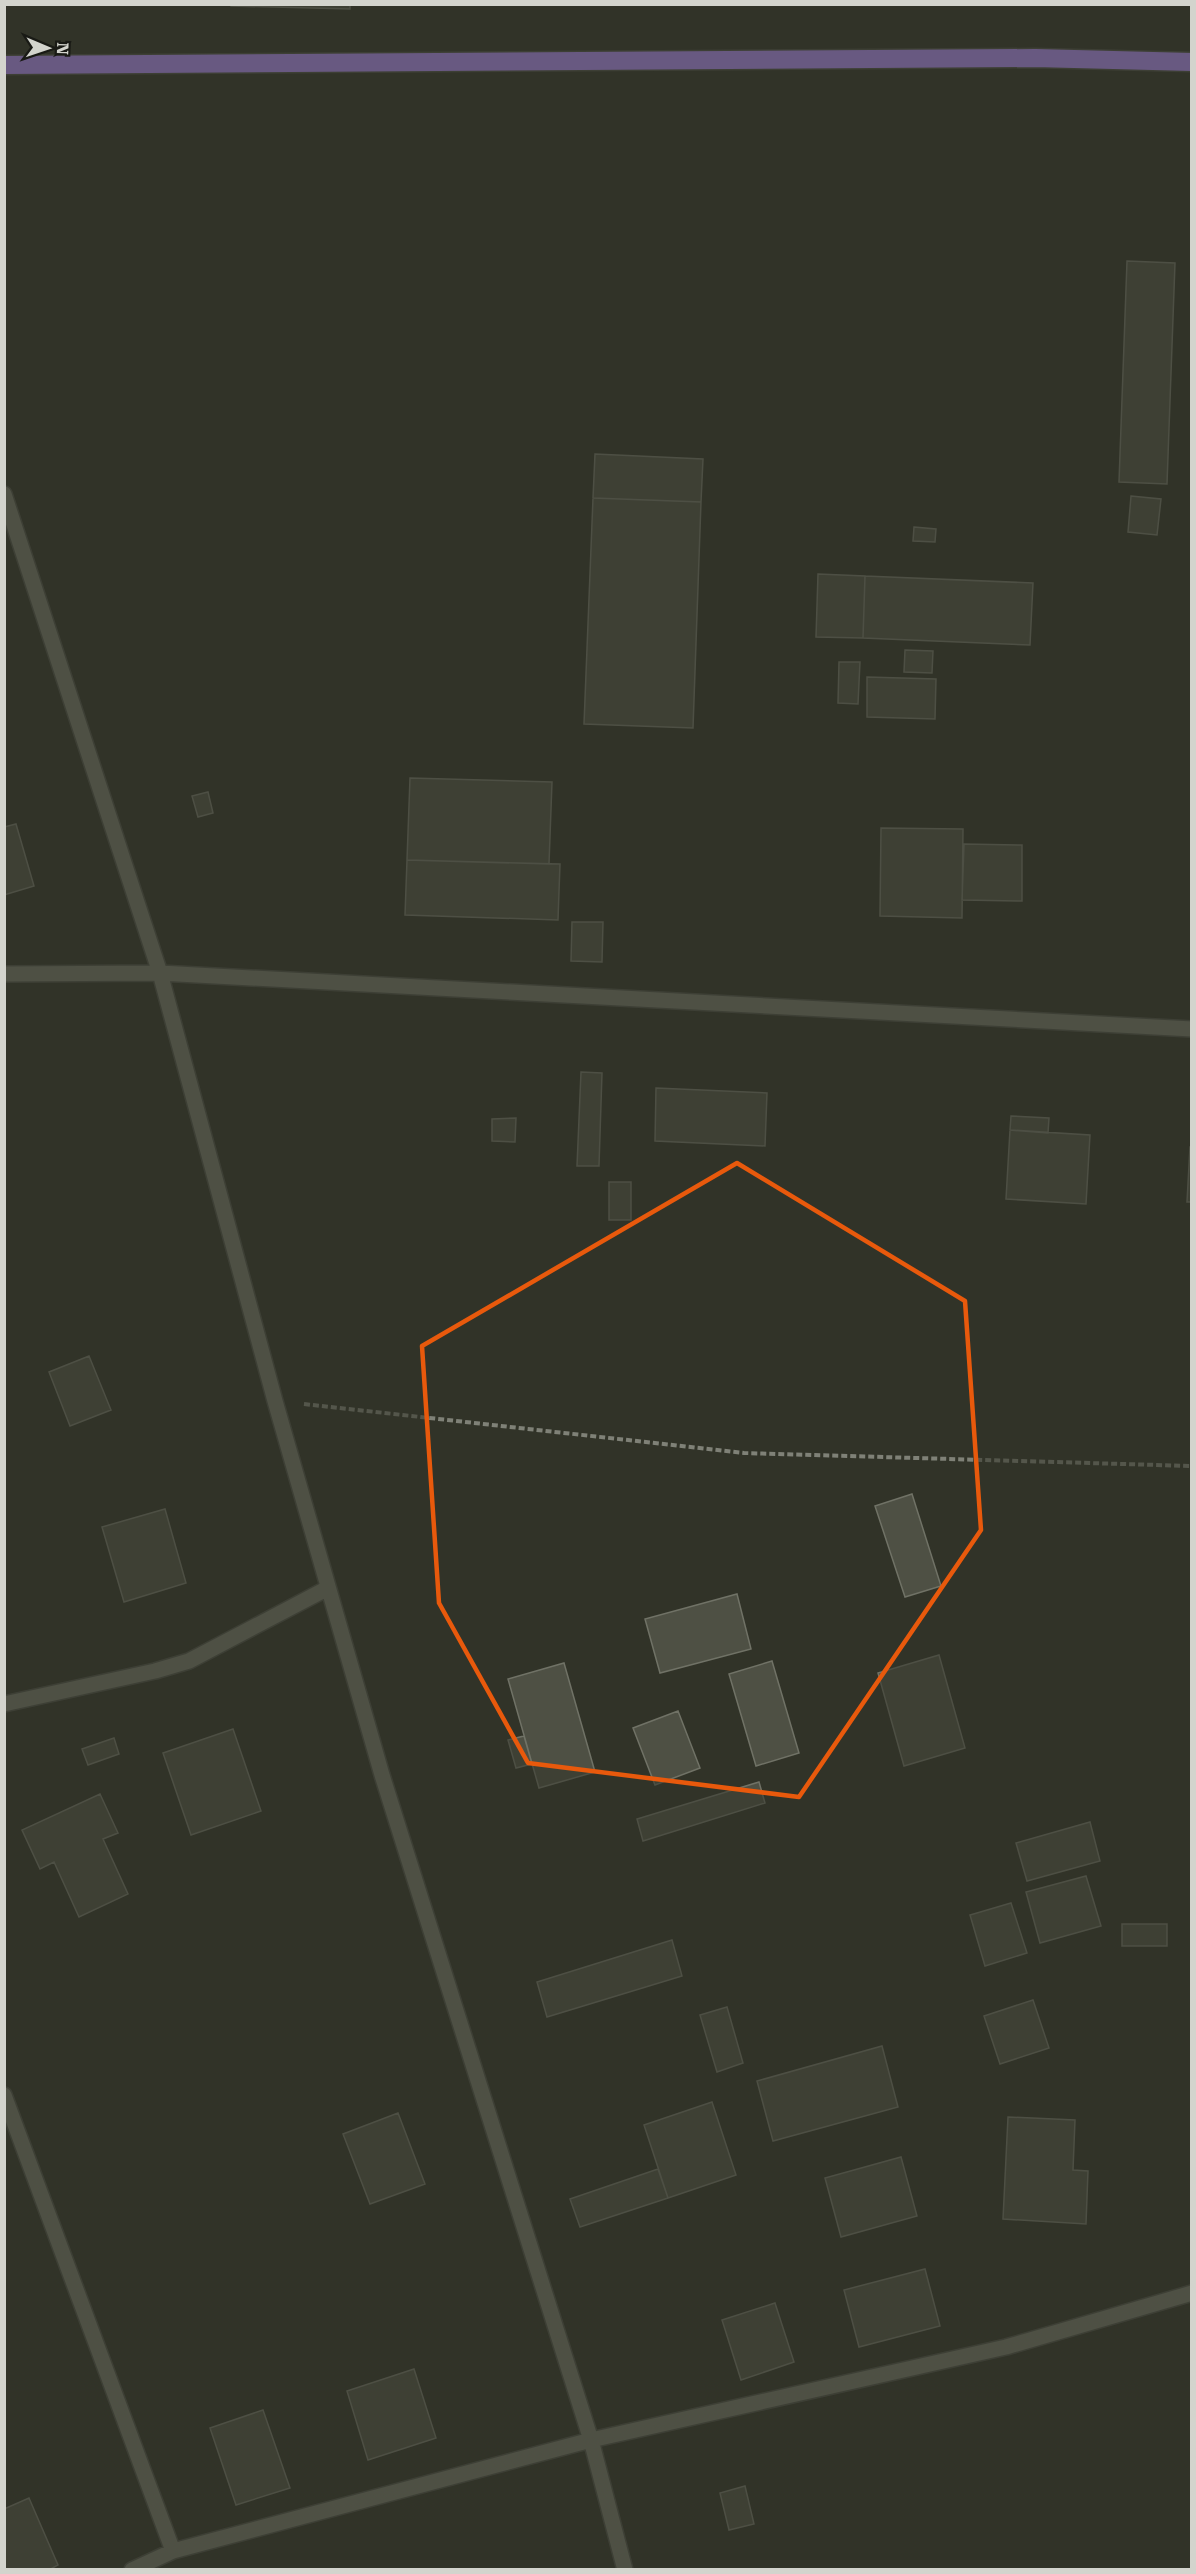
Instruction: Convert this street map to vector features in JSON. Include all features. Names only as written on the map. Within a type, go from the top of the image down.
[{"type":"highway","points":[[4,64],[1035,58],[1191,62]]},
{"type":"street","points":[[4,494],[160,973],[275,1401],[382,1775],[591,2440],[625,2570]]},
{"type":"street","points":[[4,974],[160,973],[1191,1029]]},
{"type":"street","points":[[4,1704],[155,1671],[189,1661],[328,1588]]},
{"type":"street","points":[[4,2095],[173,2551]]},
{"type":"street","points":[[132,2570],[173,2551],[591,2440],[1006,2347],[1191,2293]]},
{"type":"path","points":[[275,1401],[744,1453],[1191,1466]]},
{"type":"highlighted area","points":[[737,1163],[965,1301],[981,1530],[799,1797],[528,1763],[439,1603],[422,1346]]},
{"type":"building","points":[[231,4],[350,4],[350,9],[231,6]]},
{"type":"building","points":[[1127,261],[1175,263],[1167,484],[1119,482]]},
{"type":"building","points":[[595,454],[703,459],[701,502],[593,498]]},
{"type":"building","points":[[1131,496],[1161,499],[1157,535],[1128,532]]},
{"type":"building","points":[[593,498],[701,502],[693,728],[584,724]]},
{"type":"building","points":[[914,527],[936,529],[935,542],[913,541]]},
{"type":"building","points":[[818,574],[865,576],[863,638],[816,637]]},
{"type":"building","points":[[865,576],[1033,583],[1030,645],[863,638]]},
{"type":"building","points":[[905,650],[933,651],[932,673],[904,672]]},
{"type":"building","points":[[839,662],[860,662],[858,704],[838,703]]},
{"type":"building","points":[[867,677],[936,679],[935,719],[867,717]]},
{"type":"building","points":[[410,778],[552,782],[549,864],[407,860]]},
{"type":"building","points":[[208,792],[213,813],[198,817],[192,796]]},
{"type":"building","points":[[16,824],[34,886],[4,895],[4,827]]},
{"type":"building","points":[[881,828],[963,829],[962,918],[880,916]]},
{"type":"building","points":[[964,844],[1022,845],[1022,901],[962,900]]},
{"type":"building","points":[[407,860],[560,864],[558,920],[405,915]]},
{"type":"building","points":[[572,922],[603,922],[602,962],[571,961]]},
{"type":"building","points":[[581,1072],[602,1073],[599,1166],[577,1166]]},
{"type":"building","points":[[656,1088],[767,1093],[765,1146],[655,1141]]},
{"type":"building","points":[[1011,1116],[1049,1118],[1048,1133],[1010,1130]]},
{"type":"building","points":[[516,1118],[515,1142],[492,1141],[492,1119]]},
{"type":"building","points":[[1010,1130],[1090,1135],[1086,1204],[1006,1199]]},
{"type":"building","points":[[1190,1147],[1192,1147],[1192,1202],[1187,1202]]},
{"type":"building","points":[[609,1182],[631,1182],[631,1220],[609,1220]]},
{"type":"building","points":[[89,1356],[111,1410],[70,1426],[49,1372]]},
{"type":"building","points":[[912,1494],[941,1586],[905,1597],[875,1506]]},
{"type":"building","points":[[165,1509],[186,1583],[124,1602],[102,1527]]},
{"type":"building","points":[[737,1594],[751,1649],[660,1673],[645,1619]]},
{"type":"building","points":[[939,1655],[965,1748],[904,1766],[878,1673]]},
{"type":"building","points":[[772,1661],[799,1753],[756,1766],[729,1674]]},
{"type":"building","points":[[564,1663],[595,1772],[539,1788],[508,1679]]},
{"type":"building","points":[[678,1711],[700,1768],[655,1785],[633,1728]]},
{"type":"building","points":[[233,1729],[261,1811],[191,1835],[163,1753]]},
{"type":"building","points":[[524,1736],[532,1764],[516,1768],[508,1740]]},
{"type":"building","points":[[114,1738],[119,1754],[88,1765],[82,1749]]},
{"type":"building","points":[[759,1782],[765,1803],[643,1841],[637,1819]]},
{"type":"building","points":[[100,1794],[118,1833],[103,1839],[128,1894],[79,1917],[54,1862],[40,1869],[22,1830]]},
{"type":"building","points":[[1090,1822],[1100,1861],[1027,1881],[1016,1843]]},
{"type":"building","points":[[1086,1876],[1101,1926],[1040,1943],[1026,1892]]},
{"type":"building","points":[[1011,1903],[1027,1953],[985,1966],[970,1915]]},
{"type":"building","points":[[1122,1924],[1167,1924],[1167,1946],[1122,1946]]},
{"type":"building","points":[[672,1940],[682,1976],[547,2017],[537,1982]]},
{"type":"building","points":[[1033,2000],[1049,2048],[1000,2064],[984,2016]]},
{"type":"building","points":[[727,2007],[743,2063],[717,2072],[700,2015]]},
{"type":"building","points":[[882,2046],[898,2107],[773,2141],[757,2081]]},
{"type":"building","points":[[712,2102],[736,2175],[668,2198],[644,2125]]},
{"type":"building","points":[[398,2113],[425,2184],[370,2204],[343,2134]]},
{"type":"building","points":[[1008,2117],[1075,2120],[1073,2170],[1088,2171],[1086,2224],[1003,2219]]},
{"type":"building","points":[[901,2157],[917,2216],[841,2237],[825,2178]]},
{"type":"building","points":[[658,2169],[668,2198],[580,2227],[570,2199]]},
{"type":"building","points":[[925,2269],[940,2326],[859,2347],[844,2290]]},
{"type":"building","points":[[775,2303],[794,2362],[741,2380],[722,2320]]},
{"type":"building","points":[[414,2369],[436,2438],[368,2460],[347,2391]]},
{"type":"building","points":[[263,2410],[290,2488],[236,2505],[210,2428]]},
{"type":"building","points":[[745,2486],[754,2524],[729,2530],[720,2493]]},
{"type":"building","points":[[29,2498],[58,2565],[49,2570],[4,2570],[4,2509]]}]
